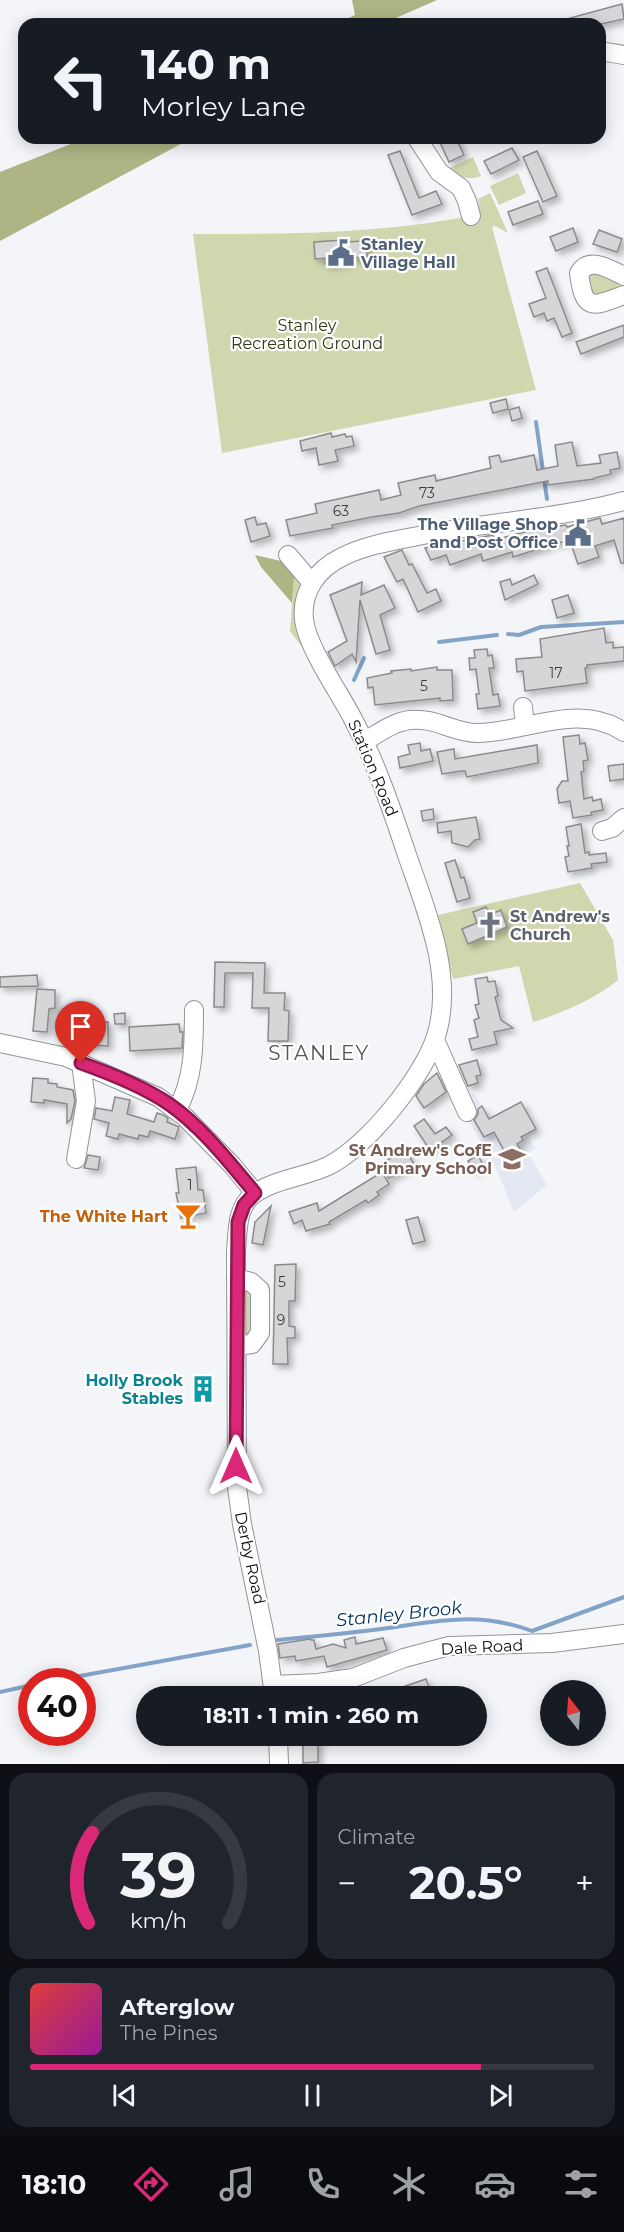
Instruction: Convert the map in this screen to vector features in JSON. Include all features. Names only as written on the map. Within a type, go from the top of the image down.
[{"type":"street","points":[[606,52],[624,55]]},
{"type":"street","points":[[421,144],[439,172],[472,191],[471,216]]},
{"type":"street","points":[[624,276],[591,264],[583,267],[579,273],[586,300],[590,304],[599,304],[624,295]]},
{"type":"street","name":"Station Road","points":[[255,1193],[274,1184],[314,1173],[350,1152],[396,1103],[428,1057],[435,1040],[443,998],[438,957],[411,866],[381,779],[365,741],[307,635],[304,611],[306,597],[312,583],[324,568],[361,548],[448,530],[624,501]]},
{"type":"street","points":[[288,555],[312,583]]},
{"type":"street","points":[[523,707],[525,726]]},
{"type":"street","points":[[365,741],[397,723],[415,720],[433,721],[474,733],[607,714],[615,726],[624,732]]},
{"type":"street","points":[[603,831],[612,828],[624,818]]},
{"type":"street","points":[[177,1110],[186,1095],[193,1058],[194,1010]]},
{"type":"street","points":[[435,1040],[467,1112]]},
{"type":"street","points":[[0,1043],[36,1049],[81,1063],[158,1097],[177,1110],[232,1165],[255,1193]]},
{"type":"street","points":[[76,1159],[86,1101],[81,1063]]},
{"type":"street","name":"Derby Road","points":[[255,1193],[244,1205],[238,1222],[236,1278],[238,1500],[255,1579],[273,1686]]},
{"type":"street","name":"Dale Road","points":[[302,1686],[352,1678],[404,1658],[449,1646],[552,1643],[624,1634]]},
{"type":"street","points":[[278,1746],[279,1764]]},
{"type":"shaded area","name":"St Andrew's CofE Primary School","points":[[474,1093],[489,1119],[521,1102],[537,1131],[528,1136],[535,1149],[528,1153],[547,1185],[514,1212],[495,1165],[458,1102]]},
{"type":"green space","points":[[352,0],[437,0],[396,18],[349,18],[355,15]]},
{"type":"green space","points":[[71,144],[181,144],[0,241],[0,172]]},
{"type":"green space","points":[[473,157],[481,176],[464,178],[446,170]]},
{"type":"green space","points":[[518,173],[526,193],[499,205],[490,186]]},
{"type":"green space","name":"Stanley Recreation Ground","points":[[490,193],[508,233],[495,226],[492,227],[536,390],[222,453],[193,234],[337,232],[409,226],[480,214],[478,199]]},
{"type":"green space","points":[[590,270],[624,282],[624,288],[594,299],[585,271]]},
{"type":"green space","points":[[255,555],[281,561],[294,577],[292,603],[261,567]]},
{"type":"green space","points":[[294,577],[302,584],[297,625],[304,650],[290,631]]},
{"type":"green space","points":[[580,883],[613,940],[618,980],[609,987],[578,1005],[533,1022],[519,966],[453,979],[438,915]]},
{"type":"green space","points":[[243,1285],[251,1288],[255,1333],[243,1339]]},
{"type":"building","points":[[622,4],[624,19],[606,23],[606,18],[570,18]]},
{"type":"building","points":[[441,144],[459,144],[464,155],[449,162]]},
{"type":"building","points":[[512,148],[519,160],[491,174],[484,161]]},
{"type":"building","points":[[400,151],[419,198],[436,191],[442,204],[412,215],[388,155]]},
{"type":"building","points":[[537,151],[557,196],[543,202],[523,157]]},
{"type":"building","points":[[538,201],[543,214],[513,225],[508,212]]},
{"type":"building","points":[[573,228],[578,242],[556,251],[550,237]]},
{"type":"building","points":[[599,230],[622,239],[617,252],[593,244]]},
{"type":"building","name":"Stanley Village Hall","points":[[344,240],[344,242],[366,241],[367,257],[344,258],[345,262],[325,264],[326,258],[315,259],[314,242]]},
{"type":"building","points":[[547,268],[572,333],[562,337],[554,318],[547,321],[544,313],[534,317],[529,304],[546,298],[536,272]]},
{"type":"building","points":[[624,325],[624,337],[581,354],[576,342]]},
{"type":"building","points":[[506,399],[508,409],[493,413],[490,403]]},
{"type":"building","points":[[519,407],[522,418],[512,421],[509,410]]},
{"type":"building","points":[[331,433],[332,437],[345,434],[346,437],[352,436],[354,446],[335,450],[338,461],[319,465],[316,448],[302,451],[300,441]]},
{"type":"building","points":[[572,442],[577,466],[601,463],[599,455],[617,452],[620,468],[610,470],[611,474],[594,479],[548,485],[548,481],[419,506],[399,513],[332,525],[333,528],[290,536],[286,520],[317,513],[315,504],[379,490],[381,500],[401,495],[398,483],[435,475],[436,481],[491,468],[489,457],[499,455],[501,462],[534,455],[537,470],[558,466],[555,445]]},
{"type":"building","points":[[255,517],[257,525],[266,523],[270,536],[251,542],[245,520]]},
{"type":"building","points":[[600,518],[602,524],[624,518],[624,563],[621,563],[614,540],[595,546],[599,557],[578,564],[570,541],[548,544],[548,546],[513,557],[512,552],[483,561],[481,554],[450,565],[446,555],[431,560],[425,548],[493,535],[494,540],[532,530],[566,525],[567,527]]},
{"type":"building","points":[[402,550],[427,593],[436,589],[441,601],[418,612],[403,579],[397,582],[384,557]]},
{"type":"building","points":[[534,575],[538,584],[505,600],[500,582],[510,579],[512,585]]},
{"type":"building","points":[[362,582],[361,595],[384,585],[395,608],[380,615],[390,650],[376,654],[360,600],[356,662],[352,654],[335,666],[328,652],[347,641],[330,595]]},
{"type":"building","points":[[568,595],[574,613],[557,618],[552,600]]},
{"type":"building","points":[[604,628],[606,643],[613,642],[613,648],[624,647],[624,661],[587,665],[585,668],[587,683],[525,691],[523,671],[517,672],[516,659],[542,657],[540,639]]},
{"type":"building","points":[[487,649],[488,656],[492,655],[494,668],[489,668],[493,695],[498,694],[500,706],[478,709],[476,669],[470,670],[469,658],[475,658],[474,650]]},
{"type":"building","points":[[437,667],[437,670],[452,670],[453,700],[440,701],[440,698],[375,705],[373,687],[368,688],[367,678],[392,673],[391,671]]},
{"type":"building","points":[[579,735],[580,744],[585,743],[588,760],[583,761],[584,771],[581,772],[584,799],[592,797],[593,801],[601,799],[603,810],[591,812],[592,815],[573,818],[570,801],[559,803],[557,789],[562,781],[568,781],[563,737]]},
{"type":"building","points":[[420,743],[421,751],[430,749],[433,761],[400,768],[398,757],[410,754],[408,745]]},
{"type":"building","points":[[537,745],[538,763],[467,777],[465,771],[442,774],[437,752],[454,749],[455,759]]},
{"type":"building","points":[[624,764],[624,779],[610,781],[608,766]]},
{"type":"building","points":[[433,809],[434,819],[423,821],[421,811]]},
{"type":"building","points":[[476,817],[480,839],[475,840],[468,847],[452,843],[451,831],[438,833],[437,823]]},
{"type":"building","points":[[581,824],[585,853],[589,852],[589,855],[606,853],[607,862],[591,864],[592,868],[568,872],[565,857],[569,856],[566,827]]},
{"type":"building","points":[[455,860],[461,878],[464,877],[470,898],[457,902],[445,863]]},
{"type":"building","name":"St Andrew's Church","points":[[486,907],[489,915],[501,910],[507,927],[468,944],[462,929],[477,923],[473,912]]},
{"type":"building","points":[[215,962],[265,963],[264,993],[285,993],[284,1010],[289,1011],[288,1041],[268,1041],[269,1008],[252,1008],[253,973],[225,973],[224,1007],[214,1007]]},
{"type":"building","points":[[37,975],[38,986],[0,987],[0,977]]},
{"type":"building","points":[[487,977],[488,982],[495,981],[498,996],[495,997],[501,1020],[513,1028],[494,1032],[497,1044],[472,1050],[469,1039],[478,1037],[474,1020],[479,1018],[475,1005],[479,1004],[475,979]]},
{"type":"building","points":[[37,989],[55,990],[55,1008],[49,1009],[47,1032],[33,1031]]},
{"type":"building","points":[[125,1013],[125,1024],[115,1024],[114,1014]]},
{"type":"building","points":[[93,1022],[108,1022],[108,1046],[91,1045],[86,1041],[93,1033]]},
{"type":"building","points":[[179,1024],[180,1032],[183,1032],[182,1048],[130,1051],[129,1027]]},
{"type":"building","points":[[477,1060],[481,1075],[476,1076],[478,1083],[468,1086],[459,1065]]},
{"type":"building","points":[[437,1073],[446,1092],[424,1108],[416,1096],[424,1084]]},
{"type":"building","points":[[33,1078],[48,1079],[48,1083],[57,1084],[57,1087],[73,1090],[75,1101],[71,1119],[67,1123],[67,1104],[44,1100],[44,1103],[31,1102]]},
{"type":"building","points":[[115,1097],[130,1100],[127,1114],[154,1122],[157,1113],[168,1118],[167,1122],[179,1127],[175,1139],[150,1131],[148,1137],[139,1135],[138,1139],[119,1134],[118,1139],[106,1136],[109,1123],[94,1119],[96,1108],[112,1111]]},
{"type":"building","points":[[521,1102],[536,1129],[521,1137],[523,1140],[517,1144],[520,1149],[507,1156],[494,1132],[484,1137],[474,1120],[478,1109],[482,1106],[489,1119]]},
{"type":"building","points":[[424,1119],[435,1134],[446,1127],[452,1135],[430,1150],[414,1126]]},
{"type":"building","points":[[405,1149],[414,1164],[389,1178],[381,1164]]},
{"type":"building","points":[[88,1155],[100,1157],[98,1170],[84,1168]]},
{"type":"building","points":[[478,1155],[483,1165],[474,1171],[468,1161]]},
{"type":"building","points":[[196,1167],[198,1190],[203,1190],[206,1213],[181,1218],[176,1193],[179,1193],[176,1169]]},
{"type":"building","points":[[382,1172],[389,1184],[377,1192],[379,1195],[368,1203],[366,1200],[329,1222],[330,1224],[306,1231],[302,1220],[294,1224],[289,1212],[317,1203],[319,1211]]},
{"type":"building","points":[[271,1206],[263,1245],[252,1243],[255,1222]]},
{"type":"building","points":[[418,1217],[425,1241],[413,1244],[406,1220]]},
{"type":"building","points":[[296,1264],[295,1301],[289,1301],[289,1326],[295,1327],[295,1338],[287,1338],[288,1364],[273,1364],[275,1265]]},
{"type":"building","points":[[355,1637],[356,1644],[383,1638],[387,1650],[327,1667],[324,1656],[296,1661],[295,1656],[280,1658],[278,1644],[310,1639],[314,1640],[316,1649],[333,1644],[346,1648],[344,1640]]},
{"type":"building","points":[[426,1679],[429,1686],[405,1686]]},
{"type":"building","points":[[303,1746],[318,1746],[318,1762],[303,1763]]},
{"type":"waterway","points":[[536,422],[543,471]]},
{"type":"waterway","points":[[544,479],[547,499]]},
{"type":"waterway","points":[[508,634],[519,635],[541,627],[624,622]]},
{"type":"waterway","points":[[439,642],[497,635]]},
{"type":"waterway","points":[[354,680],[364,658]]},
{"type":"waterway","name":"Stanley Brook","points":[[277,1640],[434,1621],[471,1619],[511,1624],[532,1631],[624,1597]]},
{"type":"waterway","name":"Stanley Brook","points":[[96,1673],[250,1645]]},
{"type":"waterway","name":"Stanley Brook","points":[[0,1692],[18,1688]]},
{"type":"place","name":"Stanley Village Hall","points":[[341,253]]},
{"type":"place","name":"The Village Shop and Post Office","points":[[578,533]]},
{"type":"place","name":"St Andrew's Church","points":[[490,925]]},
{"type":"place","name":"St Andrew's CofE Primary School","points":[[512,1159]]},
{"type":"place","name":"The White Hart","points":[[188,1216]]},
{"type":"place","name":"Holly Brook Stables","points":[[203,1389]]},
{"type":"district","name":"STANLEY","points":[[319,1053]]},
{"type":"route","points":[[81,1063],[158,1097],[177,1110],[232,1165],[255,1193],[244,1205],[238,1222],[236,1466]]}]
